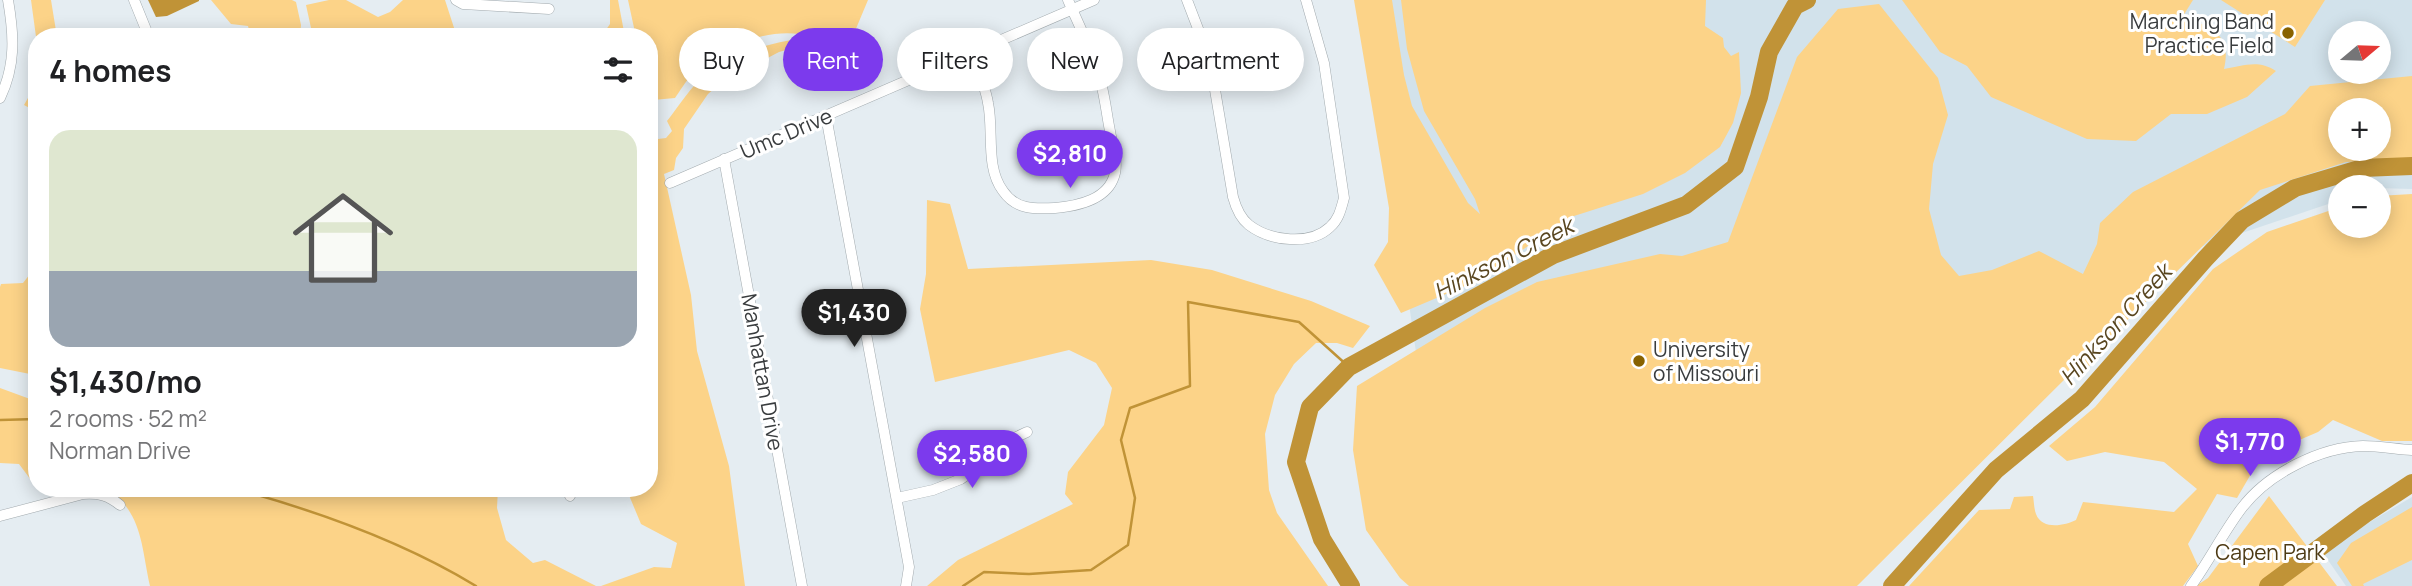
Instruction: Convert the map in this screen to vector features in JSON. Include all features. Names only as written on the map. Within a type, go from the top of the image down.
[{"type":"street","points":[[0,98],[14,58],[14,32],[8,0]]},
{"type":"street","points":[[134,0],[145,28]]},
{"type":"street","points":[[456,0],[463,4],[550,9]]},
{"type":"street","name":"Umc Drive","points":[[1013,33],[1070,5],[1094,0]]},
{"type":"street","points":[[1187,0],[1210,60],[1238,213],[1248,225],[1266,234],[1298,240],[1312,237],[1329,228],[1339,216],[1343,198],[1324,63],[1306,0]]},
{"type":"street","points":[[985,91],[996,180],[1003,192],[1014,202],[1027,209],[1058,208],[1085,203],[1098,197],[1109,186],[1115,174],[1115,159],[1098,70],[1070,5]]},
{"type":"street","name":"Umc Drive","points":[[670,183],[897,85]]},
{"type":"street","points":[[826,116],[909,567],[906,586]]},
{"type":"street","name":"Manhattan Drive","points":[[724,159],[802,586]]},
{"type":"street","points":[[897,498],[933,491],[961,479],[987,461],[1008,441],[1027,432]]},
{"type":"street","points":[[2191,586],[2241,508],[2259,490],[2291,467],[2336,451],[2363,446],[2412,450]]},
{"type":"street","points":[[0,516],[72,497]]},
{"type":"street","points":[[111,497],[120,505]]},
{"type":"shaded area","points":[[148,0],[199,1],[167,16],[156,17]]},
{"type":"shaded area","name":"University of Missouri","points":[[1365,0],[2412,0],[2412,189],[2391,188],[2391,175],[2328,175],[2328,204],[1438,504]]},
{"type":"shaded area","points":[[2412,497],[2412,586],[2346,586],[2323,553],[2341,539]]},
{"type":"green space","points":[[31,0],[51,0],[56,28],[35,28]]},
{"type":"green space","points":[[211,0],[292,0],[296,2],[301,25],[301,28],[249,28],[231,24]]},
{"type":"green space","points":[[329,0],[346,0],[378,17],[390,12],[403,0],[445,0],[454,28],[311,28],[306,5]]},
{"type":"green space","points":[[610,0],[618,0],[623,28],[607,28],[610,24]]},
{"type":"green space","points":[[628,0],[868,0],[856,28],[783,28],[783,33],[769,35],[769,28],[679,28],[680,91],[675,98],[658,100],[658,28],[634,28]]},
{"type":"green space","points":[[1354,0],[1392,0],[1404,75],[1412,106],[1468,203],[1480,214],[1475,199],[1424,111],[1407,49],[1401,0],[1706,0],[1705,26],[1723,38],[1724,47],[1731,56],[1739,52],[1741,93],[1733,123],[1720,147],[1685,173],[1643,194],[1574,216],[1472,283],[1401,313],[1374,265],[1388,242],[1389,208]]},
{"type":"green space","points":[[1902,0],[2193,0],[2183,16],[2203,24],[2222,40],[2226,57],[2224,69],[2257,64],[2276,71],[2247,97],[2207,114],[2171,114],[2136,141],[2087,139],[1991,97],[1967,66],[1940,52]]},
{"type":"green space","name":"Marching Band Practice Field","points":[[2221,0],[2325,0],[2295,47]]},
{"type":"green space","points":[[1879,4],[1938,78],[1948,115],[1933,164],[1929,209],[1941,255],[1959,276],[1992,270],[2039,251],[2083,274],[2097,244],[2100,223],[2133,192],[2285,114],[2310,86],[2391,84],[2391,78],[2412,76],[2412,159],[2391,160],[2391,98],[2328,98],[2328,161],[2368,161],[2346,162],[2260,190],[2117,330],[2095,363],[2069,375],[1857,586],[1409,586],[1400,578],[1366,530],[1353,450],[1357,386],[1485,308],[1537,282],[1660,254],[1682,256],[1728,242],[1797,57],[1838,9]]},
{"type":"green space","points":[[783,42],[783,51],[769,57],[769,45]]},
{"type":"green space","points":[[689,91],[712,91],[684,129],[683,148],[676,158],[674,170],[664,174],[691,295],[697,351],[729,466],[745,586],[601,586],[654,567],[671,568],[677,543],[641,524],[630,497],[658,497],[658,139],[666,138],[672,131],[667,121]]},
{"type":"green space","points":[[2412,194],[2412,441],[2382,441],[2333,420],[2318,432],[2276,450],[2255,467],[2237,498],[2217,494],[2188,544],[2198,566],[2183,586],[1909,586],[1979,510],[2010,509],[2014,497],[2033,496],[2035,512],[2043,523],[2048,525],[2066,524],[2076,520],[2083,502],[2174,512],[2197,489],[2164,462],[2105,452],[2067,461],[2049,446],[2095,407],[2213,269],[2267,232],[2328,211],[2328,238],[2391,238],[2391,195]]},
{"type":"green space","points":[[927,200],[950,204],[968,269],[1151,260],[1212,270],[1311,301],[1370,326],[1353,348],[1337,343],[1316,343],[1294,364],[1275,395],[1265,434],[1269,490],[1277,513],[1328,586],[927,586],[958,560],[1073,504],[1065,494],[1068,472],[1104,425],[1112,388],[1096,363],[1069,350],[935,382],[920,309],[926,274]]},
{"type":"green space","points":[[28,277],[28,374],[0,368],[0,287],[1,284],[23,283]]},
{"type":"green space","points":[[0,388],[28,398],[28,476],[19,464],[0,463]]},
{"type":"green space","name":"Capen Park","points":[[2269,496],[2337,586],[2196,586],[2208,578]]},
{"type":"green space","points":[[118,497],[498,497],[497,508],[506,540],[533,563],[545,560],[596,586],[150,586],[139,532]]},
{"type":"green space","points":[[2412,507],[2412,560],[2363,584],[2364,586],[2352,586],[2337,563],[2351,543]]},
{"type":"waterway","name":"Hinkson Creek","points":[[1351,586],[1322,539],[1296,462],[1310,407],[1349,367],[1553,255],[1686,205],[1735,167],[1759,97],[1769,52],[1795,6],[1807,0]]},
{"type":"waterway","name":"Hinkson Creek","points":[[1892,586],[1996,470],[2082,399],[2242,220],[2295,188],[2362,168],[2412,166]]},
{"type":"waterway","points":[[963,586],[984,572],[1029,574],[1091,570],[1128,545],[1135,498],[1121,440],[1130,408],[1190,386],[1188,302],[1299,322],[1349,367]]},
{"type":"waterway","points":[[0,420],[28,419]]},
{"type":"waterway","name":"Hinkson Creek","points":[[2268,586],[2365,514],[2412,483]]},
{"type":"waterway","points":[[264,497],[396,544],[476,586]]},
{"type":"place","name":"Marching Band Practice Field","points":[[2288,33]]},
{"type":"place","name":"University of Missouri","points":[[1639,361]]}]
